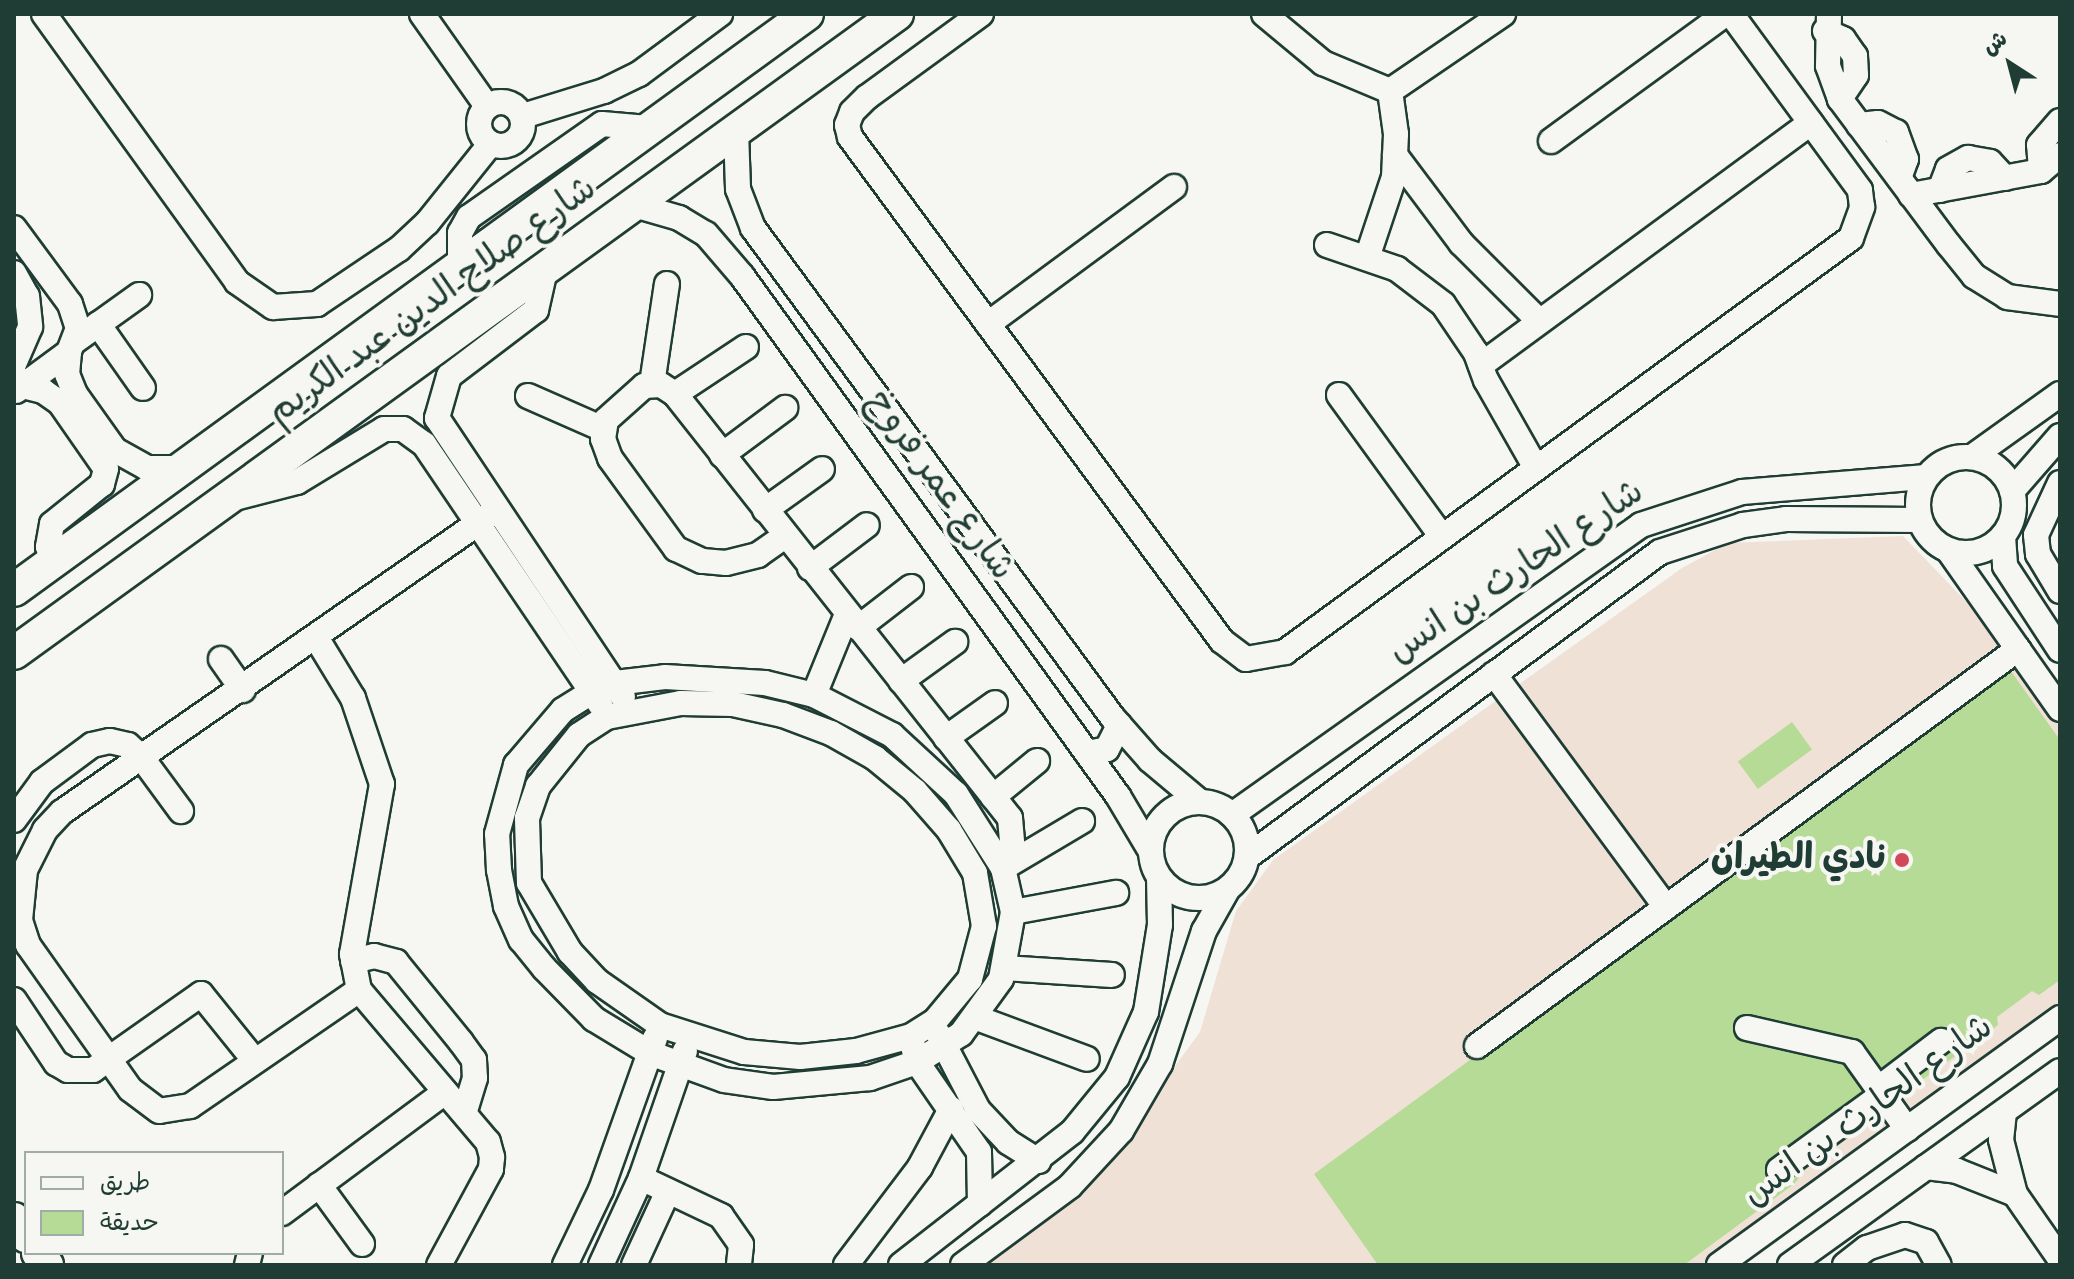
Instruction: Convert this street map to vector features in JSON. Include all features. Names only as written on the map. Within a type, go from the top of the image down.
[{"type":"main road","name":"شارع صلاح الدين عبد الكريم","points":[[14,653],[897,14]]},
{"type":"main road","name":"شارع صلاح الدين عبد الكريم","points":[[14,590],[797,21]]},
{"type":"main road","points":[[797,21],[818,72]]},
{"type":"street","points":[[44,14],[237,282],[273,307],[317,304],[399,249],[427,223],[497,145],[523,123],[639,74],[720,14]]},
{"type":"street","points":[[422,14],[487,106]]},
{"type":"street","points":[[981,14],[867,97],[847,125],[850,137],[1222,641],[1246,659],[1285,652],[1851,238],[1862,207],[1860,190],[1728,14],[1551,141]]},
{"type":"street","points":[[1264,14],[1323,63],[1390,91]]},
{"type":"street","points":[[1390,91],[1503,14]]},
{"type":"street","points":[[1827,23],[1828,66],[1840,99],[1974,276],[2007,297],[2060,304]]},
{"type":"street","points":[[1368,255],[1383,219],[1395,155],[1390,91]]},
{"type":"street","points":[[487,106],[503,101],[523,123],[546,162]]},
{"type":"street","points":[[487,106],[480,130],[526,177]]},
{"type":"street","points":[[2041,171],[2039,145],[2060,121]]},
{"type":"street","points":[[1481,365],[1811,123]]},
{"type":"street","points":[[460,264],[464,223],[546,162],[602,124],[648,128]]},
{"type":"street","name":"شارع عمر فروخ","points":[[736,131],[738,189],[743,211],[761,239],[1119,725],[1200,802]]},
{"type":"street","points":[[1395,155],[1461,243],[1539,321]]},
{"type":"street","points":[[1905,186],[1940,190],[2041,171],[2060,155]]},
{"type":"street","points":[[988,324],[1174,187]]},
{"type":"street","name":"شارع عمر فروخ","points":[[634,205],[679,218],[706,234],[730,261],[1087,753],[1150,850]]},
{"type":"street","points":[[14,228],[70,304],[78,328],[67,374],[75,394],[126,460],[160,469],[186,467]]},
{"type":"street","points":[[730,261],[761,239]]},
{"type":"street","points":[[1327,245],[1368,255],[1397,269],[1443,304],[1481,365],[1536,468]]},
{"type":"street","points":[[545,270],[536,310],[461,364],[449,376],[437,406],[442,429],[488,516],[604,687],[618,713]]},
{"type":"street","points":[[14,273],[30,312],[27,342],[16,379]]},
{"type":"street","points":[[652,384],[667,284]]},
{"type":"street","points":[[16,379],[72,346],[139,295]]},
{"type":"street","points":[[98,324],[143,388]]},
{"type":"street","points":[[675,394],[746,347]]},
{"type":"street","points":[[16,379],[60,403],[106,475]]},
{"type":"street","points":[[652,384],[675,394],[1010,818],[1015,835],[1003,868]]},
{"type":"street","points":[[652,384],[623,400],[603,429],[610,458],[676,549],[702,561],[726,563],[758,555],[785,536]]},
{"type":"street","points":[[1972,457],[2060,394]]},
{"type":"street","points":[[1339,395],[1442,537]]},
{"type":"street","points":[[528,396],[603,429]]},
{"type":"street","points":[[722,455],[785,408]]},
{"type":"street","points":[[230,499],[297,482],[393,427],[424,444],[488,516]]},
{"type":"street","points":[[2012,491],[2060,436]]},
{"type":"street","points":[[1949,551],[1988,548],[2003,536],[2011,522],[2012,491],[1997,468],[1972,457],[1955,458],[1926,477],[1919,491],[1919,520],[1930,539],[1949,551],[2060,709]]},
{"type":"street","points":[[55,561],[48,539],[52,524],[106,475],[122,473],[126,460]]},
{"type":"street","points":[[765,510],[822,469]]},
{"type":"street","name":"شارع الحارث بن انس","points":[[1232,815],[1641,525],[1742,492],[1926,477]]},
{"type":"street","points":[[1873,519],[1887,502],[1876,481]]},
{"type":"street","points":[[2060,483],[2036,535],[2038,554],[2060,591]]},
{"type":"street","points":[[359,990],[190,1106],[159,1111],[142,1103],[28,945],[20,895],[33,849],[62,812],[317,639],[488,516]]},
{"type":"street","name":"شارع الحارث بن انس","points":[[1247,857],[1660,552],[1743,525],[1919,520]]},
{"type":"street","points":[[810,568],[867,525]]},
{"type":"street","points":[[2003,536],[2005,566],[2060,650]]},
{"type":"street","points":[[814,695],[853,621],[911,587]]},
{"type":"street","points":[[317,639],[353,698],[382,784],[353,961],[359,990],[488,1142],[491,1169],[439,1265]]},
{"type":"street","points":[[901,681],[955,642]]},
{"type":"street","points":[[1477,1046],[2018,649]]},
{"type":"street","points":[[221,659],[243,690]]},
{"type":"street","points":[[1494,674],[1666,907]]},
{"type":"street","points":[[715,678],[814,695],[854,713],[926,763],[974,818],[1003,868],[1013,912],[1004,968],[977,1018],[944,1048],[917,1062],[870,1078],[797,1087],[724,1080],[650,1053],[594,1019],[544,968],[521,940],[506,906],[499,870],[497,834],[516,765],[563,710],[604,687],[715,678]]},
{"type":"street","points":[[681,703],[733,704],[783,715],[864,752],[915,791],[949,830],[975,873],[983,899],[984,926],[975,966],[954,1001],[935,1021],[911,1036],[856,1051],[800,1057],[744,1052],[690,1038],[660,1025],[597,981],[570,952],[529,883],[526,829],[538,786],[579,735],[618,713],[681,703]]},
{"type":"street","points":[[946,738],[995,703]]},
{"type":"street","points":[[1087,753],[1107,749],[1119,725]]},
{"type":"street","points":[[14,820],[42,782],[92,745],[110,741],[128,745],[142,758],[181,811]]},
{"type":"street","points":[[993,797],[1037,761]]},
{"type":"street","points":[[1275,784],[1283,805],[1302,816]]},
{"type":"street","points":[[901,1265],[1039,1161],[1097,1106],[1133,1046],[1153,977],[1159,878],[1150,850],[1160,821],[1171,811],[1200,802],[1232,815],[1244,834],[1247,857],[1204,931],[1160,1064],[1121,1131],[1070,1186],[963,1265]]},
{"type":"street","points":[[1003,868],[1082,821]]},
{"type":"street","points":[[1159,878],[1183,896],[1213,897],[1227,890]]},
{"type":"street","points":[[1013,912],[1116,893]]},
{"type":"street","points":[[353,961],[374,956],[396,962],[467,1051],[475,1078],[464,1113]]},
{"type":"street","points":[[1004,968],[1112,975]]},
{"type":"street","points":[[14,1000],[56,1063],[80,1072],[109,1060],[201,994],[255,1061]]},
{"type":"street","points":[[977,1018],[1087,1059]]},
{"type":"street","name":"شارع الحارث بن انس","points":[[1719,1265],[2060,1018]]},
{"type":"street","points":[[935,1021],[944,1048],[978,1110],[1008,1142],[1039,1161]]},
{"type":"street","points":[[565,1265],[601,1190],[660,1025]]},
{"type":"street","points":[[1747,1028],[1846,1048],[1907,1129]]},
{"type":"street","points":[[911,1036],[917,1062],[979,1152],[980,1204]]},
{"type":"street","points":[[601,1265],[641,1178],[690,1038]]},
{"type":"street","points":[[1779,1170],[1941,1041]]},
{"type":"street","points":[[1790,1265],[2060,1071]]},
{"type":"street","points":[[284,1211],[445,1092]]},
{"type":"street","points":[[846,1265],[898,1199],[951,1109]]},
{"type":"street","points":[[2004,1112],[2001,1140],[2015,1194],[2058,1253]]},
{"type":"street","points":[[1926,1167],[1957,1171],[2015,1194]]},
{"type":"street","points":[[641,1178],[721,1216],[741,1245],[739,1265]]},
{"type":"street","points":[[319,1185],[362,1244]]},
{"type":"street","points":[[634,1265],[668,1191]]},
{"type":"street","points":[[1845,1265],[1867,1248],[1905,1235],[1926,1242],[1939,1265]]},
{"type":"shaded area","points":[[1903,536],[2008,645],[2060,719],[2060,1006],[1703,1265],[981,1265],[1087,1187],[1200,1032],[1236,911],[1273,860],[1682,568],[1728,543]]},
{"type":"green space","name":"نادي الطيران","points":[[2008,667],[2060,740],[2060,980],[2039,995],[2032,991],[1997,1017],[1998,1025],[1815,1158],[1794,1184],[1684,1265],[1378,1265],[1314,1174]]},
{"type":"green space","points":[[1792,722],[1812,750],[1758,789],[1738,761]]},
{"type":"place","name":"نادي الطيران","points":[[1902,860]]}]
